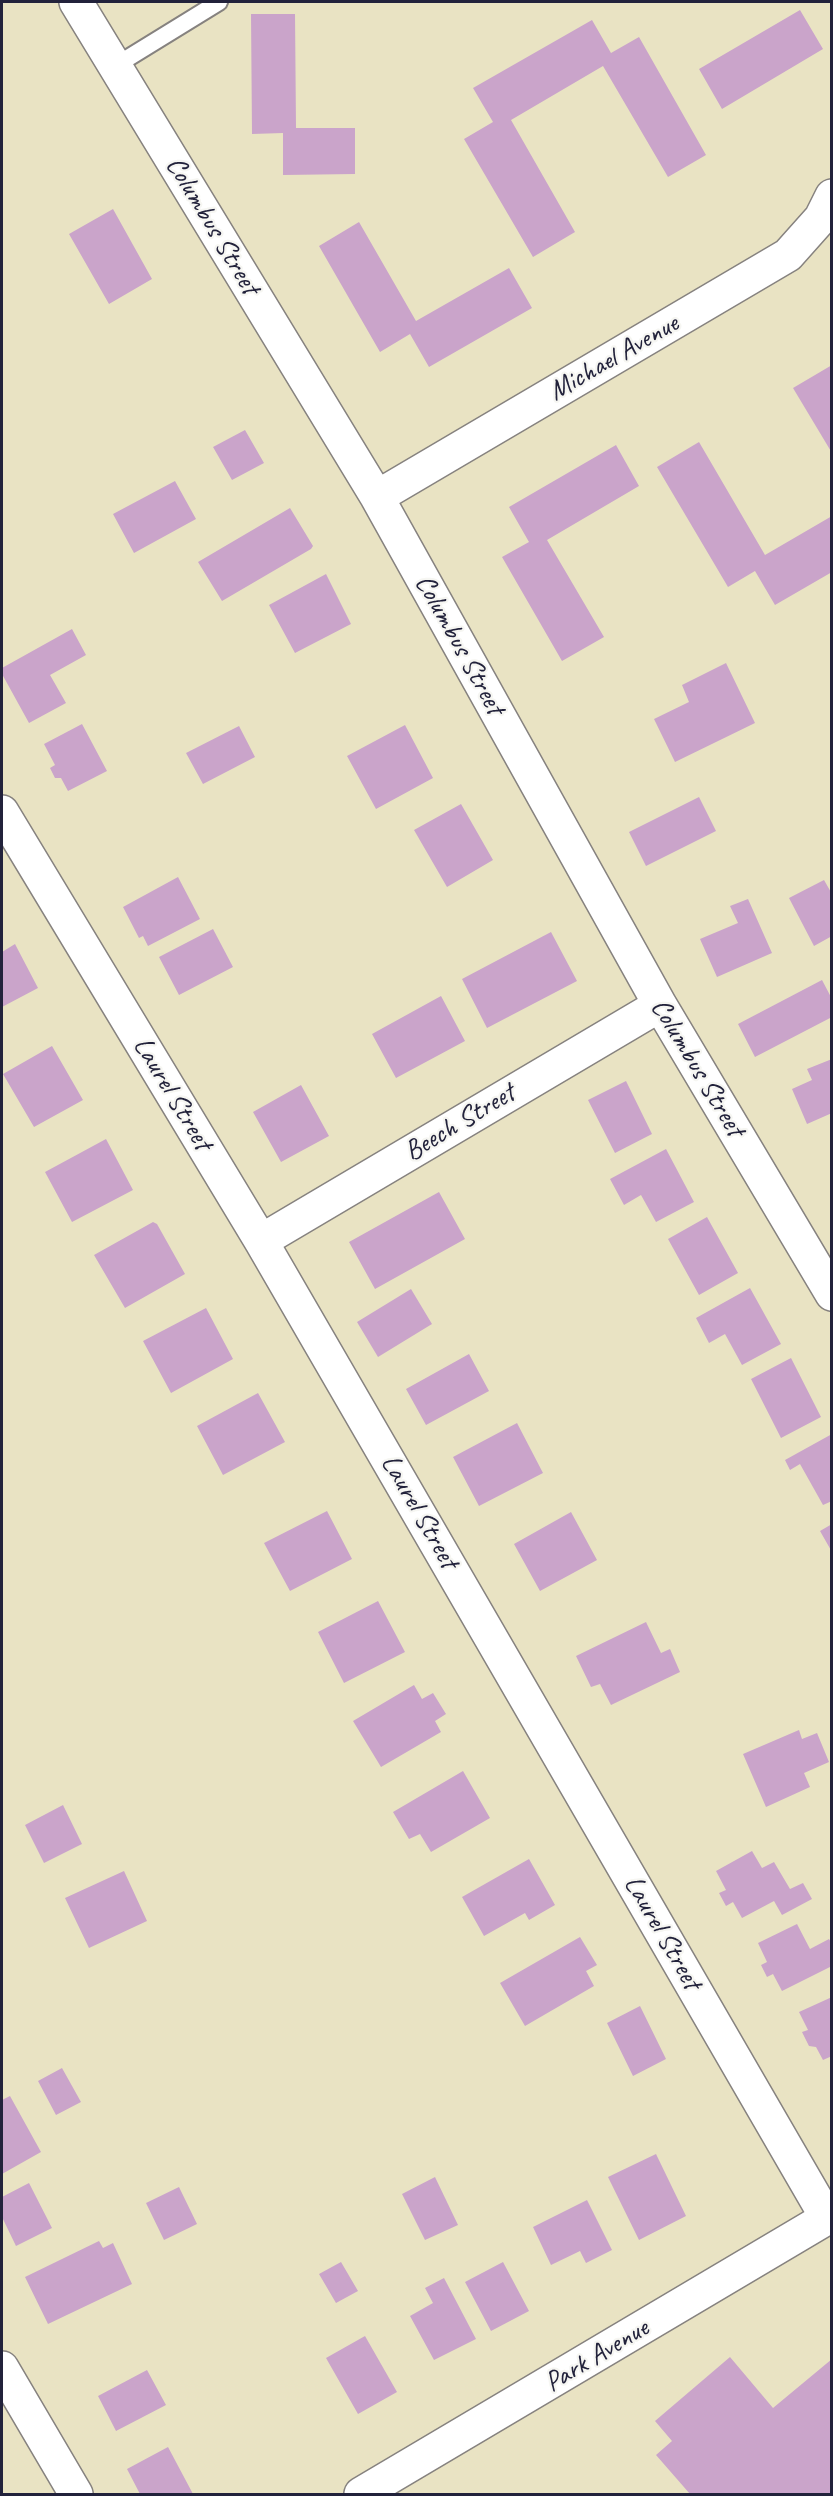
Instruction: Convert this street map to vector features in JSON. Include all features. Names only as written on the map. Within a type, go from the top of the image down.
[{"type":"street","name":"Columbus Street","points":[[76,2],[376,497],[660,1005],[831,1294]]},
{"type":"street","name":"Michael Avenue","points":[[376,497],[789,255],[821,218],[831,196]]},
{"type":"street","name":"Laurel Street","points":[[2,812],[261,1241],[829,2217]]},
{"type":"street","name":"Beech Street","points":[[261,1241],[660,1005]]},
{"type":"street","name":"Park Avenue","points":[[361,2494],[829,2217]]},
{"type":"street","points":[[2,2368],[76,2494]]},
{"type":"lane","points":[[115,66],[219,2]]},
{"type":"building","points":[[800,10],[823,49],[722,109],[699,69]]},
{"type":"building","points":[[251,14],[295,14],[296,128],[355,128],[355,174],[283,175],[283,133],[252,134]]},
{"type":"building","points":[[592,20],[611,53],[639,37],[706,155],[668,177],[603,66],[511,120],[575,232],[533,257],[464,139],[493,122],[473,88]]},
{"type":"building","points":[[113,209],[152,279],[109,304],[69,234]]},
{"type":"building","points":[[359,222],[416,321],[509,268],[532,308],[429,367],[410,334],[380,352],[319,246]]},
{"type":"building","points":[[832,365],[832,453],[793,388]]},
{"type":"building","points":[[245,430],[264,463],[232,480],[213,447]]},
{"type":"building","points":[[699,442],[765,555],[832,516],[832,572],[775,605],[755,571],[728,587],[657,467]]},
{"type":"building","points":[[616,445],[639,486],[547,540],[604,637],[562,661],[502,557],[529,542],[509,507]]},
{"type":"building","points":[[175,481],[196,519],[134,553],[113,514]]},
{"type":"building","points":[[290,508],[313,546],[311,549],[222,601],[198,562]]},
{"type":"building","points":[[326,574],[351,624],[295,653],[269,605]]},
{"type":"building","points":[[72,629],[86,655],[50,675],[66,703],[29,723],[2,674],[2,668]]},
{"type":"building","points":[[726,663],[755,723],[675,762],[654,719],[689,702],[682,685]]},
{"type":"building","points":[[82,724],[107,771],[68,791],[61,778],[55,778],[50,768],[55,765],[44,744]]},
{"type":"building","points":[[405,725],[433,778],[376,809],[347,756]]},
{"type":"building","points":[[239,726],[255,757],[203,784],[186,753]]},
{"type":"building","points":[[699,797],[716,831],[646,866],[629,832]]},
{"type":"building","points":[[461,804],[493,860],[447,887],[414,830]]},
{"type":"building","points":[[178,877],[200,919],[148,946],[143,936],[139,938],[123,907]]},
{"type":"building","points":[[824,880],[832,894],[832,936],[814,946],[789,898]]},
{"type":"building","points":[[748,899],[772,953],[717,977],[700,939],[738,923],[730,906]]},
{"type":"building","points":[[213,929],[233,967],[179,995],[159,957]]},
{"type":"building","points":[[551,932],[577,981],[487,1028],[462,979]]},
{"type":"building","points":[[15,944],[38,988],[2,1007],[2,952]]},
{"type":"building","points":[[822,980],[832,999],[832,1017],[755,1057],[738,1024]]},
{"type":"building","points":[[441,996],[465,1041],[396,1078],[372,1034]]},
{"type":"building","points":[[52,1046],[83,1100],[34,1127],[3,1074]]},
{"type":"building","points":[[832,1059],[832,1113],[807,1124],[792,1089],[812,1080],[807,1069]]},
{"type":"building","points":[[626,1081],[652,1134],[615,1153],[588,1100]]},
{"type":"building","points":[[301,1085],[329,1136],[281,1162],[253,1112]]},
{"type":"building","points":[[106,1139],[133,1190],[72,1222],[45,1172]]},
{"type":"building","points":[[666,1149],[694,1202],[656,1222],[641,1195],[624,1205],[610,1179]]},
{"type":"building","points":[[439,1192],[465,1239],[375,1289],[349,1242]]},
{"type":"building","points":[[707,1217],[738,1273],[699,1295],[668,1239]]},
{"type":"building","points":[[153,1222],[157,1224],[185,1274],[125,1308],[94,1255]]},
{"type":"building","points":[[750,1288],[781,1344],[742,1365],[725,1334],[709,1343],[696,1318]]},
{"type":"building","points":[[411,1289],[432,1324],[378,1357],[357,1322]]},
{"type":"building","points":[[206,1308],[233,1359],[171,1393],[143,1341]]},
{"type":"building","points":[[469,1354],[489,1391],[426,1425],[406,1389]]},
{"type":"building","points":[[791,1358],[821,1417],[781,1438],[751,1379]]},
{"type":"building","points":[[258,1393],[285,1442],[223,1475],[197,1426]]},
{"type":"building","points":[[517,1423],[543,1473],[479,1506],[453,1457]]},
{"type":"building","points":[[832,1434],[832,1501],[823,1505],[800,1464],[790,1470],[785,1460]]},
{"type":"building","points":[[327,1511],[352,1559],[290,1591],[264,1543]]},
{"type":"building","points":[[571,1512],[597,1560],[540,1591],[514,1544]]},
{"type":"building","points":[[832,1524],[832,1552],[820,1531]]},
{"type":"building","points":[[378,1601],[405,1652],[344,1683],[318,1632]]},
{"type":"building","points":[[646,1622],[661,1653],[670,1649],[680,1672],[611,1705],[600,1684],[591,1687],[576,1656]]},
{"type":"building","points":[[414,1685],[422,1699],[433,1693],[446,1714],[435,1721],[441,1732],[381,1767],[353,1721]]},
{"type":"building","points":[[799,1730],[802,1739],[817,1733],[829,1762],[804,1773],[810,1787],[766,1807],[743,1754]]},
{"type":"building","points":[[463,1771],[490,1818],[431,1852],[420,1834],[409,1839],[393,1812]]},
{"type":"building","points":[[63,1805],[82,1844],[44,1863],[25,1825]]},
{"type":"building","points":[[752,1851],[762,1868],[774,1862],[790,1889],[803,1883],[812,1899],[782,1915],[774,1901],[742,1918],[733,1902],[726,1906],[719,1893],[726,1890],[716,1871]]},
{"type":"building","points":[[529,1859],[555,1905],[529,1920],[525,1913],[484,1936],[462,1897]]},
{"type":"building","points":[[124,1871],[147,1921],[89,1948],[65,1898]]},
{"type":"building","points":[[797,1924],[810,1949],[829,1939],[832,1944],[832,1966],[782,1991],[773,1974],[767,1977],[761,1965],[767,1962],[758,1943]]},
{"type":"building","points":[[580,1937],[597,1965],[586,1971],[594,1986],[525,2026],[500,1983]]},
{"type":"building","points":[[832,1997],[832,2056],[823,2060],[816,2047],[809,2046],[802,2032],[808,2030],[799,2012]]},
{"type":"building","points":[[640,2006],[666,2059],[633,2076],[607,2023]]},
{"type":"building","points":[[62,2068],[81,2102],[56,2115],[38,2081]]},
{"type":"building","points":[[10,2096],[41,2152],[2,2174],[2,2100]]},
{"type":"building","points":[[656,2154],[686,2216],[639,2240],[608,2177]]},
{"type":"building","points":[[435,2177],[458,2225],[425,2240],[402,2194]]},
{"type":"building","points":[[29,2183],[52,2228],[16,2246],[2,2217],[2,2197]]},
{"type":"building","points":[[179,2187],[197,2224],[164,2240],[146,2203]]},
{"type":"building","points":[[587,2200],[612,2250],[586,2263],[580,2251],[551,2265],[533,2227]]},
{"type":"building","points":[[99,2241],[103,2248],[113,2243],[132,2284],[48,2324],[25,2277]]},
{"type":"building","points":[[341,2262],[358,2291],[336,2303],[319,2274]]},
{"type":"building","points":[[503,2262],[529,2311],[491,2331],[465,2282]]},
{"type":"building","points":[[444,2278],[476,2339],[434,2360],[410,2316],[433,2303],[425,2288]]},
{"type":"building","points":[[365,2336],[397,2392],[358,2414],[326,2358]]},
{"type":"building","points":[[730,2357],[773,2408],[832,2359],[832,2494],[690,2494],[656,2455],[672,2441],[655,2421]]},
{"type":"building","points":[[147,2370],[166,2405],[116,2431],[98,2396]]},
{"type":"building","points":[[168,2447],[193,2494],[140,2494],[127,2469]]}]
